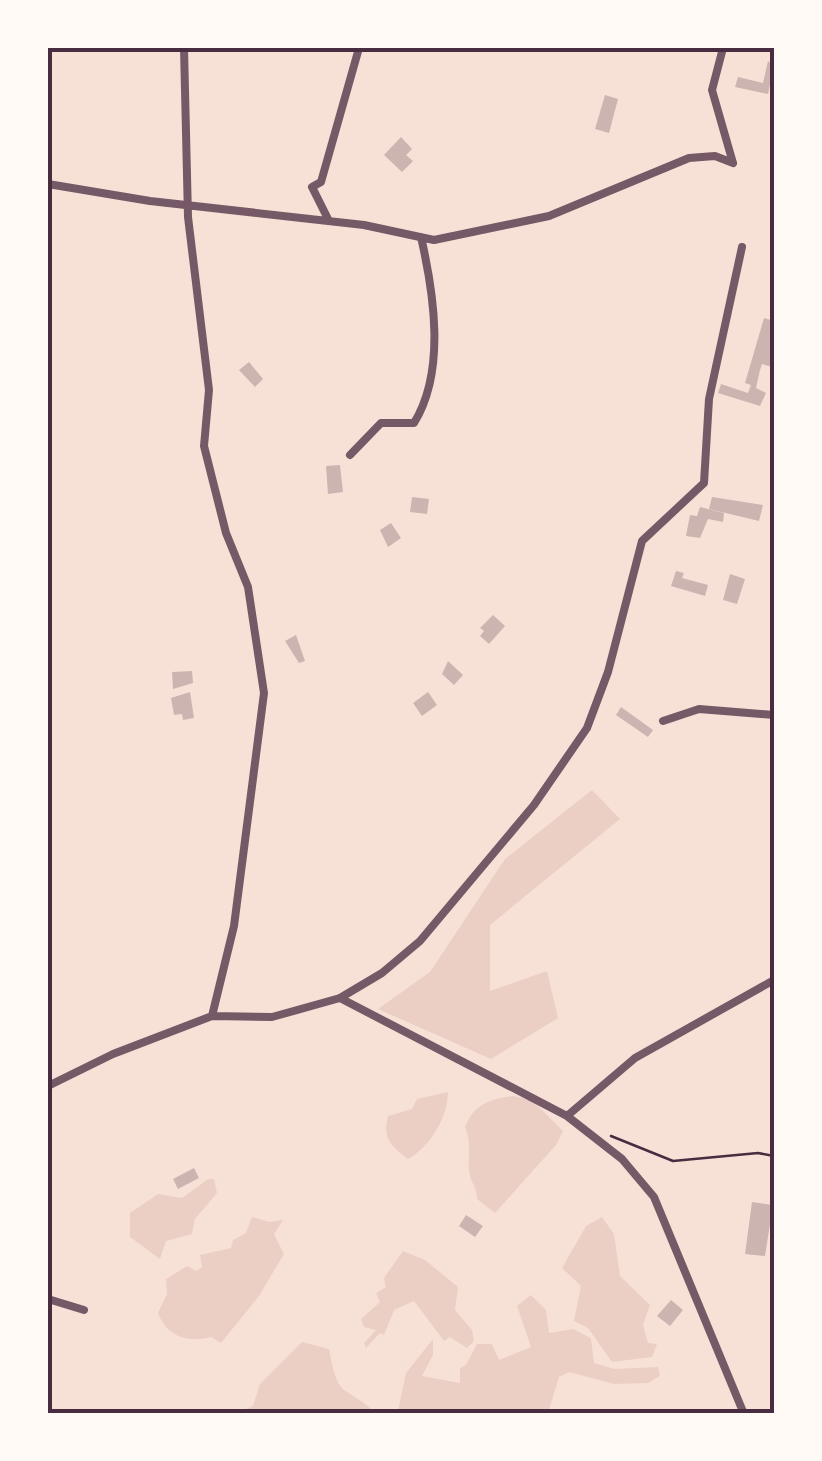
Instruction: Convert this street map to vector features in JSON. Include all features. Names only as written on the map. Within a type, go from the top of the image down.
[{"type":"street","points":[[184,48],[188,204],[209,390],[204,446],[221,516],[248,587],[264,693],[234,926],[212,1016]]},
{"type":"street","points":[[329,220],[312,187],[321,182],[359,48]]},
{"type":"street","points":[[48,184],[329,220],[434,240],[549,216],[689,158],[715,156],[733,162],[712,90],[722,48]]},
{"type":"street","points":[[350,455],[381,424],[414,423],[426,404],[434,312],[421,237]]},
{"type":"street","points":[[48,1086],[114,1054],[212,1016],[272,1017],[340,998],[382,973],[420,940],[534,806],[587,728],[608,672],[642,541],[704,483],[709,399],[742,246]]},
{"type":"street","points":[[663,721],[699,709],[774,715]]},
{"type":"street","points":[[567,1116],[635,1058],[774,980]]},
{"type":"street","points":[[340,998],[567,1116],[622,1159],[654,1196],[744,1414]]},
{"type":"street","points":[[48,1299],[84,1310]]},
{"type":"path","points":[[608,1135],[673,1161],[758,1152],[774,1156]]},
{"type":"shaded area","points":[[592,790],[620,819],[490,925],[490,991],[547,971],[558,1018],[491,1059],[378,1009],[430,972],[505,859]]},
{"type":"shaded area","points":[[448,1092],[436,1130],[424,1147],[408,1159],[389,1141],[388,1116],[412,1109],[417,1099]]},
{"type":"shaded area","points":[[513,1096],[532,1100],[563,1131],[556,1145],[495,1213],[477,1199],[470,1176],[465,1127],[484,1104]]},
{"type":"shaded area","points":[[208,1179],[214,1179],[217,1193],[195,1219],[192,1234],[166,1241],[160,1259],[130,1237],[130,1213],[158,1194],[182,1198]]},
{"type":"shaded area","points":[[252,1217],[269,1222],[283,1220],[274,1234],[284,1254],[259,1296],[221,1343],[211,1337],[194,1339],[173,1333],[158,1313],[167,1294],[166,1279],[187,1266],[196,1271],[202,1267],[200,1255],[231,1248],[233,1240],[246,1233]]},
{"type":"shaded area","points":[[602,1217],[614,1234],[620,1276],[650,1305],[643,1325],[648,1343],[657,1344],[652,1357],[612,1362],[588,1328],[574,1321],[581,1286],[562,1268],[586,1226]]},
{"type":"shaded area","points":[[403,1251],[425,1260],[458,1287],[455,1310],[472,1330],[474,1341],[467,1348],[450,1337],[444,1341],[414,1301],[394,1310],[384,1335],[380,1333],[366,1348],[364,1343],[376,1330],[364,1327],[361,1319],[380,1302],[376,1293],[386,1287],[384,1278]]},
{"type":"shaded area","points":[[531,1295],[546,1310],[549,1333],[573,1329],[591,1338],[594,1363],[615,1369],[658,1367],[660,1376],[648,1383],[614,1384],[569,1372],[559,1377],[548,1413],[398,1411],[406,1373],[433,1339],[433,1355],[422,1376],[460,1383],[460,1368],[466,1365],[477,1344],[492,1344],[499,1360],[531,1347],[517,1306]]},
{"type":"shaded area","points":[[302,1342],[329,1349],[339,1384],[376,1413],[236,1413],[253,1406],[260,1384]]},
{"type":"building","points":[[768,61],[774,65],[768,94],[735,87],[738,77],[763,83]]},
{"type":"building","points":[[605,95],[618,99],[609,133],[595,129]]},
{"type":"building","points":[[401,137],[412,149],[406,155],[413,161],[402,172],[384,155]]},
{"type":"building","points":[[764,318],[774,321],[774,358],[772,367],[762,364],[760,370],[756,388],[766,393],[760,406],[718,393],[721,384],[748,393],[751,385],[745,383]]},
{"type":"building","points":[[249,362],[263,379],[255,387],[239,370]]},
{"type":"building","points":[[340,465],[343,492],[328,494],[326,466]]},
{"type":"building","points":[[412,497],[429,499],[427,514],[410,512]]},
{"type":"building","points":[[712,497],[763,505],[759,521],[709,509]]},
{"type":"building","points":[[700,507],[724,513],[723,522],[708,519],[700,538],[686,536],[690,515],[697,516]]},
{"type":"building","points":[[391,523],[401,538],[388,547],[380,530]]},
{"type":"building","points":[[676,571],[684,573],[682,578],[708,585],[705,596],[671,586]]},
{"type":"building","points":[[730,574],[745,579],[737,604],[723,600]]},
{"type":"building","points":[[493,615],[505,626],[489,644],[480,636],[484,631],[480,628]]},
{"type":"building","points":[[296,635],[305,661],[299,663],[285,641]]},
{"type":"building","points":[[448,661],[463,675],[454,685],[442,674]]},
{"type":"building","points":[[192,671],[193,683],[173,689],[172,672]]},
{"type":"building","points":[[190,692],[194,718],[183,720],[182,714],[174,715],[171,698]]},
{"type":"building","points":[[428,692],[437,705],[422,716],[413,703]]},
{"type":"building","points":[[621,707],[653,730],[648,737],[616,715]]},
{"type":"building","points":[[194,1168],[199,1178],[178,1189],[173,1179]]},
{"type":"building","points":[[752,1202],[773,1205],[765,1256],[745,1254]]},
{"type":"building","points":[[466,1215],[483,1226],[475,1237],[459,1226]]},
{"type":"building","points":[[671,1300],[683,1310],[670,1326],[657,1316]]}]
